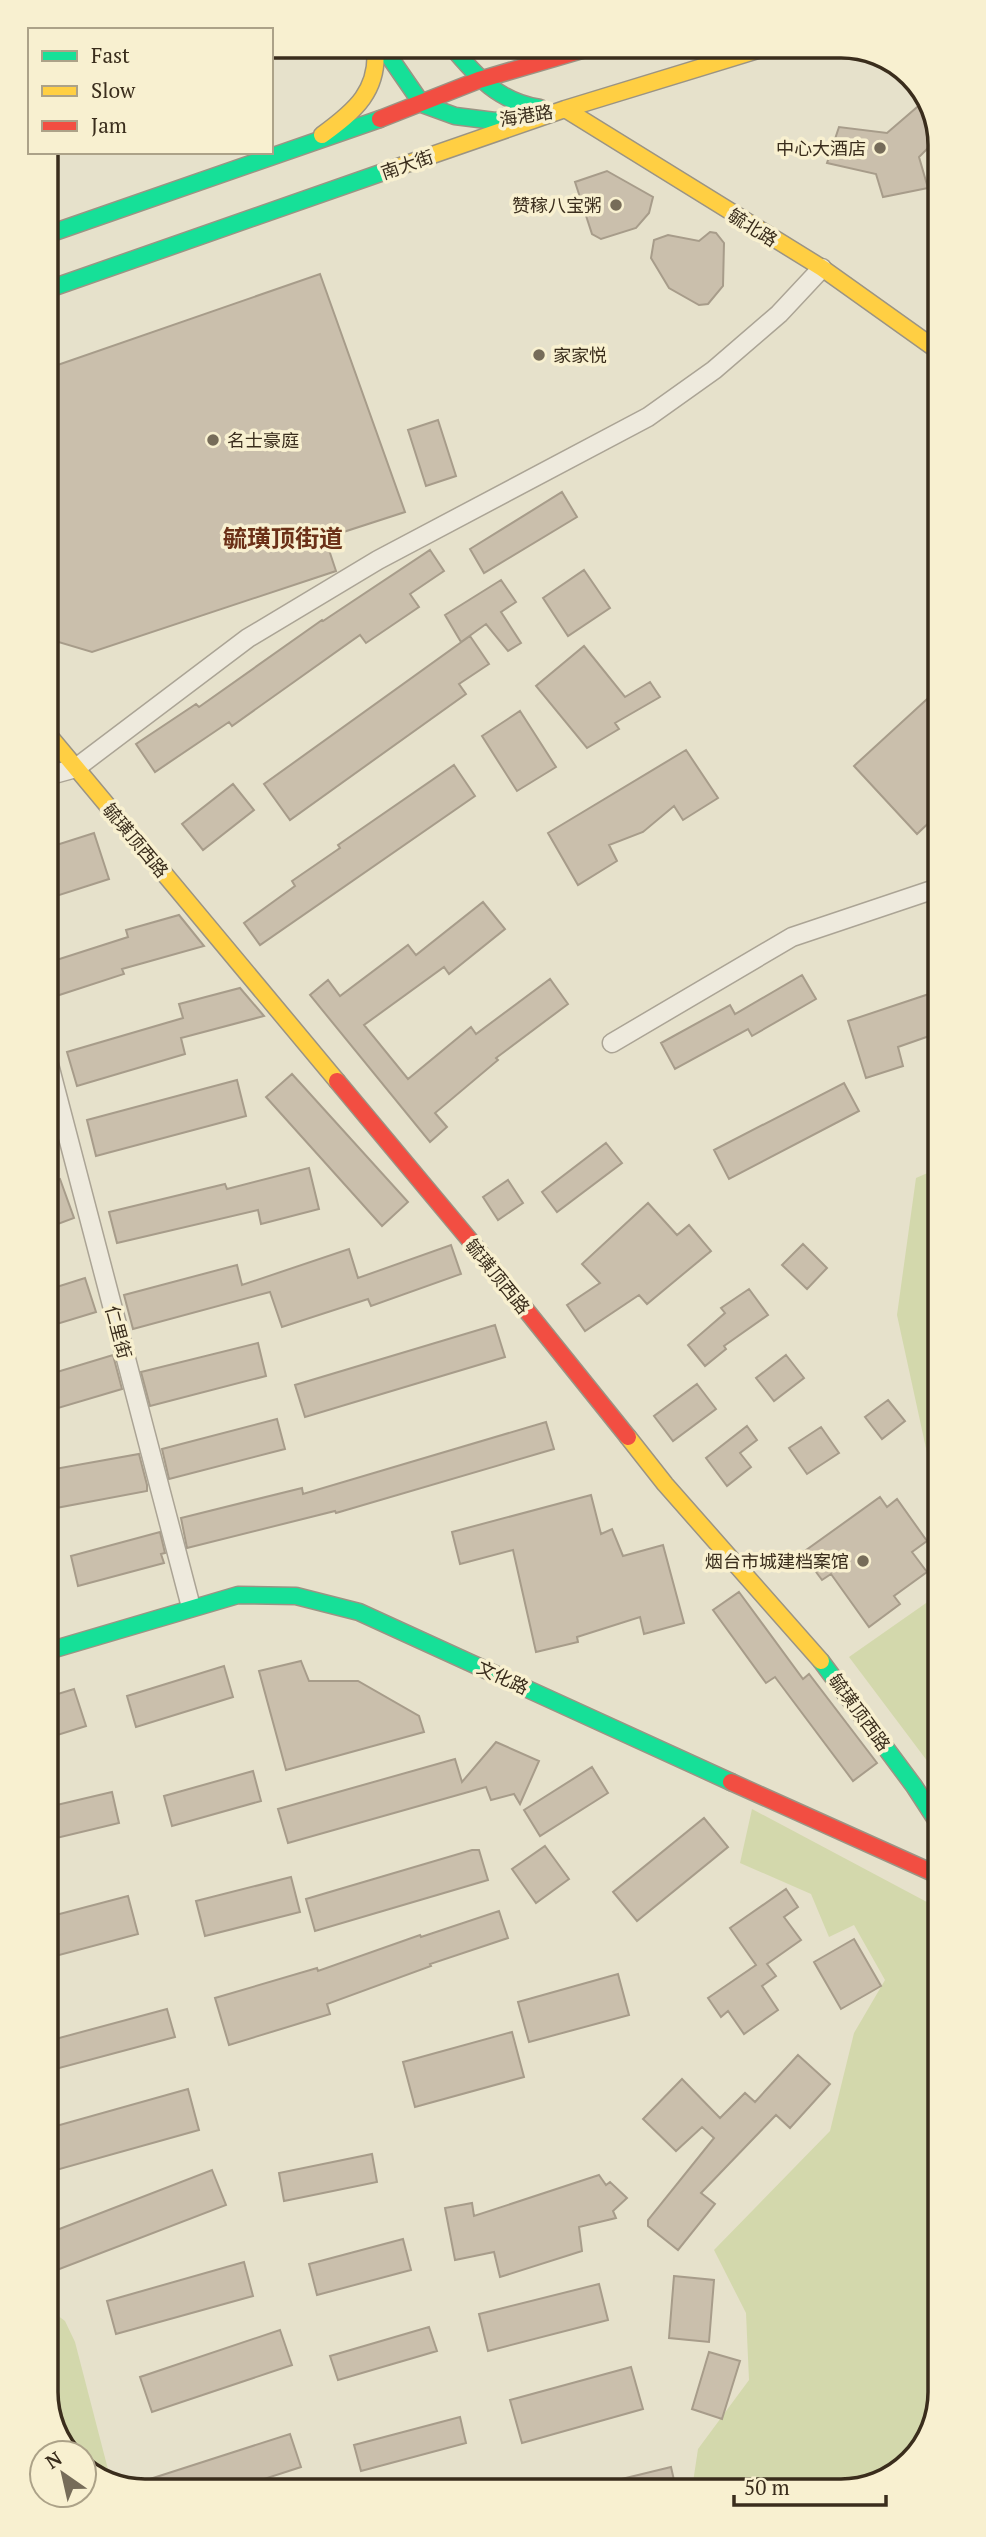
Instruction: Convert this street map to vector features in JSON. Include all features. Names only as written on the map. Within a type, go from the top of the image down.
[{"type":"main road","points":[[315,141],[345,119],[358,105],[374,79],[376,58]]},
{"type":"main road","points":[[390,58],[422,104]]},
{"type":"main road","name":"海港路","points":[[461,58],[480,80],[502,98],[527,107],[565,109]]},
{"type":"main road","points":[[58,231],[422,104],[480,80],[555,58]]},
{"type":"main road","name":"南大街","points":[[58,286],[565,109],[732,58]]},
{"type":"main road","name":"海港路","points":[[422,104],[455,116],[495,121],[565,109]]},
{"type":"main road","name":"毓北路","points":[[565,109],[822,268],[928,344]]},
{"type":"main road","name":"毓璜顶西路","points":[[58,746],[515,1295],[665,1484],[834,1676],[928,1808]]},
{"type":"main road","name":"文化路","points":[[58,1648],[238,1595],[296,1596],[359,1612],[928,1871]]},
{"type":"street","points":[[58,773],[76,768],[248,638],[378,560],[648,417],[724,362],[779,314],[822,268]]},
{"type":"street","points":[[612,1043],[792,937],[928,891]]},
{"type":"street","name":"仁里街","points":[[58,1099],[191,1607]]},
{"type":"green space","points":[[928,1173],[928,1457],[897,1315],[916,1178]]},
{"type":"green space","points":[[928,1602],[928,1762],[849,1657]]},
{"type":"green space","points":[[752,1809],[928,1903],[927,2409],[917,2436],[903,2454],[880,2470],[853,2479],[694,2479],[698,2449],[749,2380],[746,2313],[714,2250],[830,2131],[854,2033],[885,1980],[854,1925],[829,1937],[811,1894],[740,1863]]},
{"type":"green space","points":[[58,2316],[65,2321],[75,2342],[108,2471],[98,2465],[98,2439],[71,2439],[61,2415],[58,2404]]},
{"type":"building","name":"中心大酒店","points":[[919,105],[928,133],[928,148],[919,157],[928,188],[883,197],[876,174],[827,163],[839,127],[887,133]]},
{"type":"building","name":"赞稼八宝粥","points":[[607,171],[653,197],[649,213],[636,228],[601,239],[592,234],[575,182]]},
{"type":"building","points":[[710,232],[716,233],[724,243],[723,286],[708,304],[699,305],[669,288],[651,258],[654,240],[668,235],[699,241]]},
{"type":"building","name":"名士豪庭","points":[[320,274],[405,512],[325,538],[336,571],[92,652],[58,642],[58,365]]},
{"type":"building","points":[[438,420],[456,476],[426,486],[408,430]]},
{"type":"building","points":[[562,492],[577,517],[484,573],[470,549]]},
{"type":"building","points":[[430,550],[444,571],[410,594],[419,607],[366,643],[360,635],[232,726],[229,722],[155,772],[136,744],[196,704],[199,707],[322,620]]},
{"type":"building","points":[[584,570],[610,608],[568,636],[543,598]]},
{"type":"building","points":[[501,580],[516,602],[501,612],[521,643],[508,651],[486,624],[461,642],[445,615]]},
{"type":"building","points":[[470,636],[489,664],[459,684],[466,694],[290,820],[264,784]]},
{"type":"building","points":[[584,646],[625,697],[650,682],[660,697],[615,723],[619,729],[587,748],[536,686]]},
{"type":"building","points":[[928,698],[928,824],[917,834],[854,766]]},
{"type":"building","points":[[520,711],[556,767],[517,791],[482,736]]},
{"type":"building","points":[[686,750],[718,798],[683,820],[674,806],[643,832],[609,845],[617,861],[578,885],[548,833]]},
{"type":"building","points":[[454,765],[475,796],[260,945],[244,923],[295,886],[292,881],[340,848],[338,845]]},
{"type":"building","points":[[233,784],[254,810],[203,850],[182,824]]},
{"type":"building","points":[[94,833],[109,879],[58,895],[58,844]]},
{"type":"building","points":[[483,902],[505,929],[449,974],[444,967],[364,1025],[408,1079],[471,1027],[476,1034],[550,979],[568,1004],[496,1058],[498,1060],[435,1113],[447,1127],[430,1142],[310,995],[328,980],[340,996],[408,945],[416,955]]},
{"type":"building","points":[[179,915],[204,946],[122,969],[124,974],[58,995],[58,959],[128,937],[126,930]]},
{"type":"building","points":[[802,975],[816,999],[752,1036],[748,1029],[675,1069],[661,1043],[730,1005],[735,1014]]},
{"type":"building","points":[[240,988],[264,1016],[181,1038],[185,1054],[77,1086],[67,1052],[183,1018],[179,1004]]},
{"type":"building","points":[[928,994],[928,1036],[898,1047],[903,1066],[866,1078],[848,1021]]},
{"type":"building","points":[[292,1074],[408,1202],[382,1226],[266,1097]]},
{"type":"building","points":[[237,1080],[246,1116],[96,1156],[87,1120]]},
{"type":"building","points":[[844,1083],[859,1111],[729,1179],[714,1150]]},
{"type":"building","points":[[606,1143],[622,1163],[557,1212],[542,1192]]},
{"type":"building","points":[[309,1168],[319,1209],[261,1224],[258,1210],[117,1243],[109,1212],[225,1184],[227,1189]]},
{"type":"building","points":[[60,1179],[74,1218],[58,1224]]},
{"type":"building","points":[[508,1180],[523,1203],[498,1220],[483,1197]]},
{"type":"building","points":[[648,1203],[677,1235],[689,1225],[711,1251],[647,1304],[639,1295],[585,1331],[567,1305],[600,1283],[582,1264]]},
{"type":"building","points":[[803,1244],[827,1268],[807,1289],[782,1265]]},
{"type":"building","points":[[451,1245],[461,1274],[371,1306],[368,1299],[282,1327],[270,1292],[133,1329],[124,1295],[237,1265],[242,1285],[349,1249],[358,1278]]},
{"type":"building","points":[[85,1278],[96,1312],[58,1324],[58,1287]]},
{"type":"building","points":[[749,1289],[768,1315],[724,1346],[726,1349],[705,1366],[688,1345],[725,1313],[721,1308]]},
{"type":"building","points":[[495,1325],[505,1357],[305,1417],[295,1385]]},
{"type":"building","points":[[258,1343],[266,1376],[150,1406],[141,1372]]},
{"type":"building","points":[[113,1355],[122,1389],[58,1408],[58,1372]]},
{"type":"building","points":[[786,1355],[804,1378],[774,1401],[756,1378]]},
{"type":"building","points":[[697,1384],[716,1409],[673,1441],[654,1416]]},
{"type":"building","points":[[888,1400],[905,1421],[882,1439],[865,1417]]},
{"type":"building","points":[[277,1419],[285,1449],[169,1479],[162,1449]]},
{"type":"building","points":[[546,1422],[554,1449],[336,1513],[335,1511],[187,1548],[181,1518],[302,1488],[303,1494]]},
{"type":"building","points":[[747,1426],[757,1440],[740,1453],[751,1467],[727,1486],[706,1458]]},
{"type":"building","points":[[821,1427],[839,1453],[807,1474],[789,1448]]},
{"type":"building","points":[[139,1454],[147,1491],[58,1508],[58,1468]]},
{"type":"building","points":[[591,1495],[601,1534],[612,1529],[623,1556],[663,1545],[684,1623],[644,1634],[640,1617],[577,1637],[578,1642],[536,1652],[513,1550],[460,1564],[452,1532]]},
{"type":"building","name":"烟台市城建档案馆","points":[[880,1497],[887,1507],[897,1499],[927,1541],[912,1552],[927,1572],[894,1596],[900,1604],[869,1627],[831,1574],[822,1580],[802,1553]]},
{"type":"building","points":[[160,1532],[165,1553],[161,1554],[164,1563],[78,1586],[71,1556]]},
{"type":"building","points":[[739,1592],[803,1679],[809,1674],[877,1763],[853,1781],[775,1677],[766,1683],[713,1610]]},
{"type":"building","points":[[301,1661],[309,1681],[358,1681],[419,1716],[424,1732],[286,1770],[259,1671]]},
{"type":"building","points":[[224,1666],[233,1697],[136,1727],[127,1696]]},
{"type":"building","points":[[74,1689],[86,1726],[58,1735],[58,1694]]},
{"type":"building","points":[[496,1742],[539,1761],[520,1804],[514,1794],[491,1800],[486,1787],[288,1843],[278,1809],[455,1759],[462,1782]]},
{"type":"building","points":[[592,1767],[608,1793],[540,1836],[524,1810]]},
{"type":"building","points":[[253,1771],[261,1801],[172,1826],[164,1796]]},
{"type":"building","points":[[112,1792],[119,1823],[58,1838],[58,1805]]},
{"type":"building","points":[[704,1818],[728,1847],[637,1921],[613,1892]]},
{"type":"building","points":[[545,1846],[569,1879],[536,1903],[512,1869]]},
{"type":"building","points":[[479,1850],[488,1880],[315,1931],[306,1899]]},
{"type":"building","points":[[291,1877],[300,1912],[205,1936],[196,1901]]},
{"type":"building","points":[[786,1889],[798,1907],[784,1917],[801,1940],[767,1964],[776,1976],[762,1986],[778,2010],[744,2034],[728,2011],[721,2017],[708,1998],[756,1965],[730,1928]]},
{"type":"building","points":[[128,1896],[138,1934],[58,1955],[58,1914]]},
{"type":"building","points":[[499,1911],[508,1938],[430,1964],[431,1966],[327,2004],[330,2014],[229,2045],[215,1998],[317,1968],[318,1971]]},
{"type":"building","points":[[854,1939],[881,1986],[841,2009],[814,1962]]},
{"type":"building","points":[[618,1974],[629,2015],[529,2042],[518,2002]]},
{"type":"building","points":[[167,2009],[175,2037],[58,2068],[58,2038]]},
{"type":"building","points":[[512,2032],[524,2077],[415,2107],[403,2062]]},
{"type":"building","points":[[798,2055],[830,2084],[790,2128],[776,2115],[701,2193],[715,2204],[678,2250],[648,2226],[648,2220],[714,2138],[702,2127],[676,2151],[643,2119],[682,2079],[720,2118],[745,2093],[755,2102]]},
{"type":"building","points":[[188,2089],[199,2130],[58,2169],[58,2125]]},
{"type":"building","points":[[372,2154],[377,2182],[284,2201],[279,2173]]},
{"type":"building","points":[[212,2170],[226,2205],[58,2270],[58,2230]]},
{"type":"building","points":[[599,2175],[606,2185],[610,2182],[627,2198],[613,2211],[616,2218],[579,2227],[582,2251],[500,2277],[494,2252],[455,2260],[445,2208],[472,2203],[474,2216]]},
{"type":"building","points":[[403,2239],[411,2270],[317,2295],[309,2264]]},
{"type":"building","points":[[244,2262],[253,2296],[116,2334],[107,2301]]},
{"type":"building","points":[[674,2276],[714,2280],[709,2342],[669,2338]]},
{"type":"building","points":[[599,2284],[608,2320],[488,2351],[479,2314]]},
{"type":"building","points":[[429,2327],[437,2351],[338,2380],[330,2356]]},
{"type":"building","points":[[280,2330],[292,2365],[152,2412],[140,2377]]},
{"type":"building","points":[[709,2352],[740,2361],[722,2419],[692,2409]]},
{"type":"building","points":[[631,2367],[643,2409],[522,2443],[510,2400]]},
{"type":"building","points":[[460,2417],[466,2443],[361,2471],[354,2445]]},
{"type":"building","points":[[290,2434],[301,2467],[264,2479],[150,2479]]},
{"type":"building","points":[[671,2467],[674,2479],[622,2479]]},
{"type":"traffic: fast","points":[[390,58],[422,104],[455,116],[495,121],[523,116]]},
{"type":"traffic: fast","points":[[461,58],[500,94],[525,105],[540,108]]},
{"type":"traffic: fast","points":[[58,231],[380,119]]},
{"type":"traffic: fast","points":[[58,286],[392,169]]},
{"type":"traffic: fast","points":[[58,1648],[238,1595],[296,1596],[359,1612],[731,1782]]},
{"type":"traffic: fast","points":[[821,1661],[928,1808]]},
{"type":"traffic: slow","points":[[322,135],[363,98],[373,75],[376,58]]},
{"type":"traffic: slow","points":[[392,169],[565,109],[732,58]]},
{"type":"traffic: slow","points":[[565,109],[822,268],[928,344]]},
{"type":"traffic: slow","points":[[58,746],[337,1081]]},
{"type":"traffic: slow","points":[[628,1437],[665,1484],[821,1661]]},
{"type":"traffic: jam","points":[[380,119],[479,80],[555,58]]},
{"type":"traffic: jam","points":[[337,1081],[473,1244],[628,1437]]},
{"type":"traffic: jam","points":[[731,1782],[928,1871]]},
{"type":"place","name":"中心大酒店","points":[[880,148]]},
{"type":"place","name":"赞稼八宝粥","points":[[616,205]]},
{"type":"place","name":"家家悦","points":[[539,355]]},
{"type":"place","name":"名士豪庭","points":[[213,440]]},
{"type":"place","name":"烟台市城建档案馆","points":[[863,1561]]},
{"type":"district","name":"毓璜顶街道","points":[[283,538]]}]
